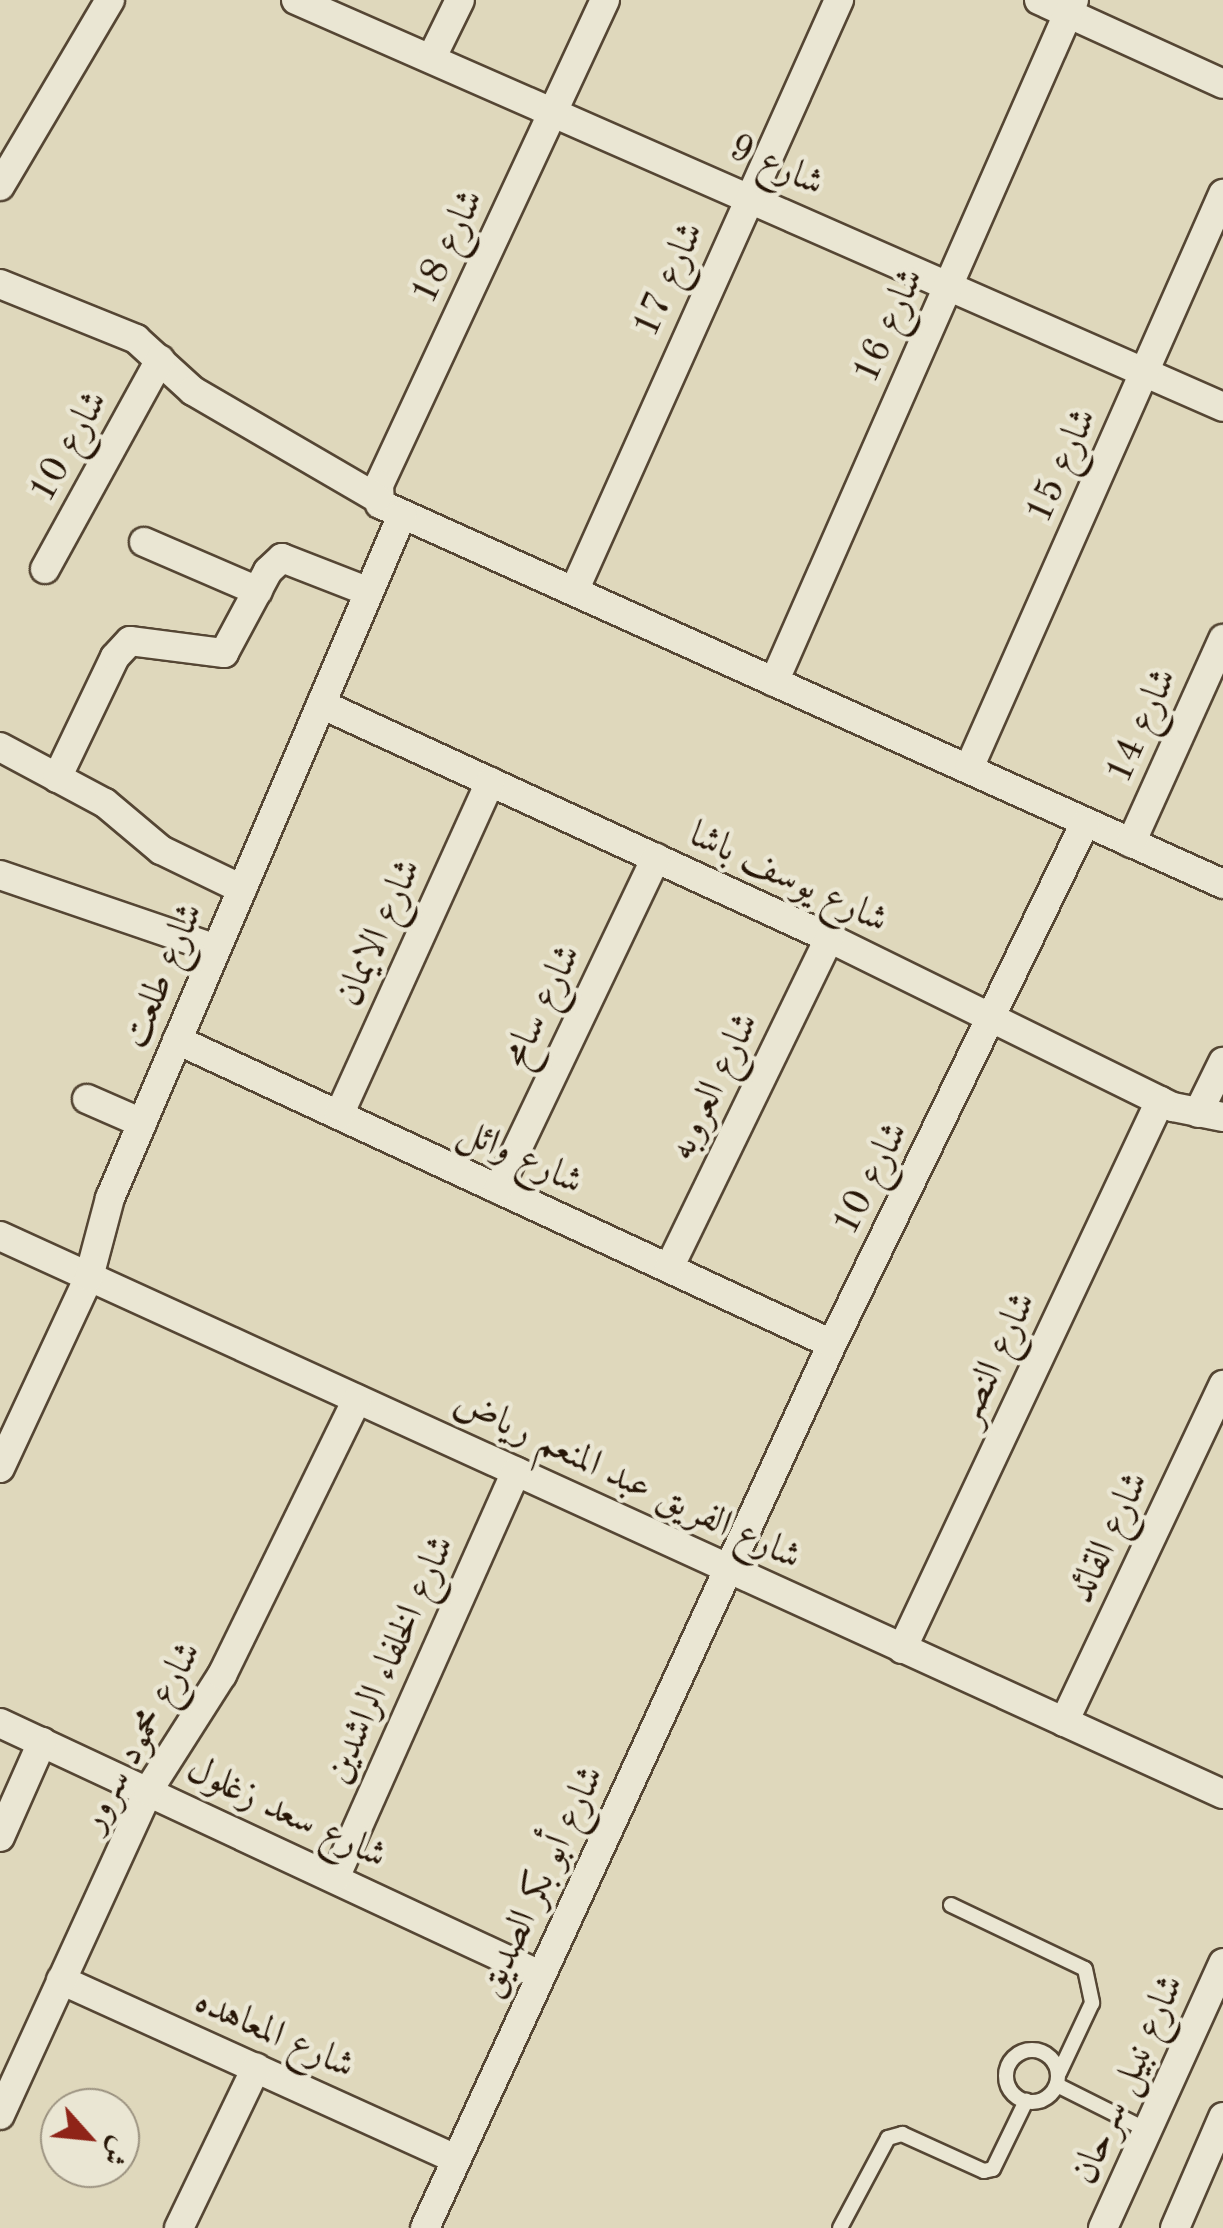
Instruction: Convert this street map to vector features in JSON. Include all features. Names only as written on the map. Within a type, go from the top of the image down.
[{"type":"street","points":[[0,186],[110,0]]},
{"type":"street","points":[[434,55],[460,0]]},
{"type":"street","name":"شارع 18","points":[[377,498],[605,0]]},
{"type":"street","name":"شارع 17","points":[[574,591],[839,0]]},
{"type":"street","points":[[1039,0],[1071,7],[1223,84]]},
{"type":"street","name":"شارع 9","points":[[314,3],[1223,407]]},
{"type":"street","name":"شارع 16","points":[[774,682],[1071,7]]},
{"type":"street","name":"شارع 15","points":[[969,768],[1223,194]]},
{"type":"street","points":[[0,284],[109,324],[160,360],[193,391],[402,515],[1223,884]]},
{"type":"street","name":"شارع 10","points":[[46,569],[160,360]]},
{"type":"street","name":"شارع طلعت","points":[[0,1468],[89,1277],[110,1198],[402,515]]},
{"type":"street","points":[[144,542],[258,591]]},
{"type":"street","points":[[57,778],[121,648],[140,639],[224,653],[274,562],[292,557],[369,592]]},
{"type":"street","name":"شارع 14","points":[[1131,842],[1223,639]]},
{"type":"street","name":"شارع يوسف باشا","points":[[321,704],[829,938],[1160,1101],[1211,1115]]},
{"type":"street","points":[[0,747],[105,802],[161,850],[242,889]]},
{"type":"street","name":"شارع الايمان","points":[[339,1115],[490,782]]},
{"type":"street","name":"شارع 10","points":[[728,1568],[832,1344],[994,1020],[1085,823]]},
{"type":"street","name":"شارع سامح","points":[[498,1189],[656,858]]},
{"type":"street","points":[[0,874],[216,949]]},
{"type":"street","name":"شارع العروبه","points":[[669,1268],[829,938]]},
{"type":"street","name":"شارع وائل","points":[[177,1040],[832,1344]]},
{"type":"street","points":[[1211,1115],[1223,1062]]},
{"type":"street","points":[[87,1099],[142,1123]]},
{"type":"street","name":"شارع النصر","points":[[902,1648],[1160,1101]]},
{"type":"street","name":"شارع الفريق عبد المنعم رياض","points":[[0,1236],[1223,1794]]},
{"type":"street","name":"شارع القائد","points":[[1064,1722],[1223,1385]]},
{"type":"street","name":"شارع محمود سرور","points":[[0,2114],[148,1791],[222,1675],[357,1399]]},
{"type":"street","name":"شارع الخلفاء الراشدين","points":[[335,1878],[516,1472]]},
{"type":"street","name":"شارع أبو بكر الصديق","points":[[425,2228],[728,1568]]},
{"type":"street","name":"شارع سعد زغلول","points":[[0,1723],[540,1975]]},
{"type":"street","points":[[0,1837],[42,1742]]},
{"type":"street","name":"شارع نبيل سرحان","points":[[1103,2228],[1223,1963]]},
{"type":"street","name":"شارع المعاهده","points":[[60,1980],[456,2159]]},
{"type":"street","points":[[178,2228],[256,2068]]},
{"type":"street","points":[[1176,2228],[1223,2118]]},
{"type":"lane","points":[[950,1905],[1084,1969],[1092,2003],[1058,2079],[1039,2102],[1015,2096],[1006,2072],[1020,2053],[1045,2052],[1058,2079],[1148,2130]]},
{"type":"lane","points":[[840,2228],[888,2138],[916,2138],[984,2171],[993,2169],[1026,2101]]}]
